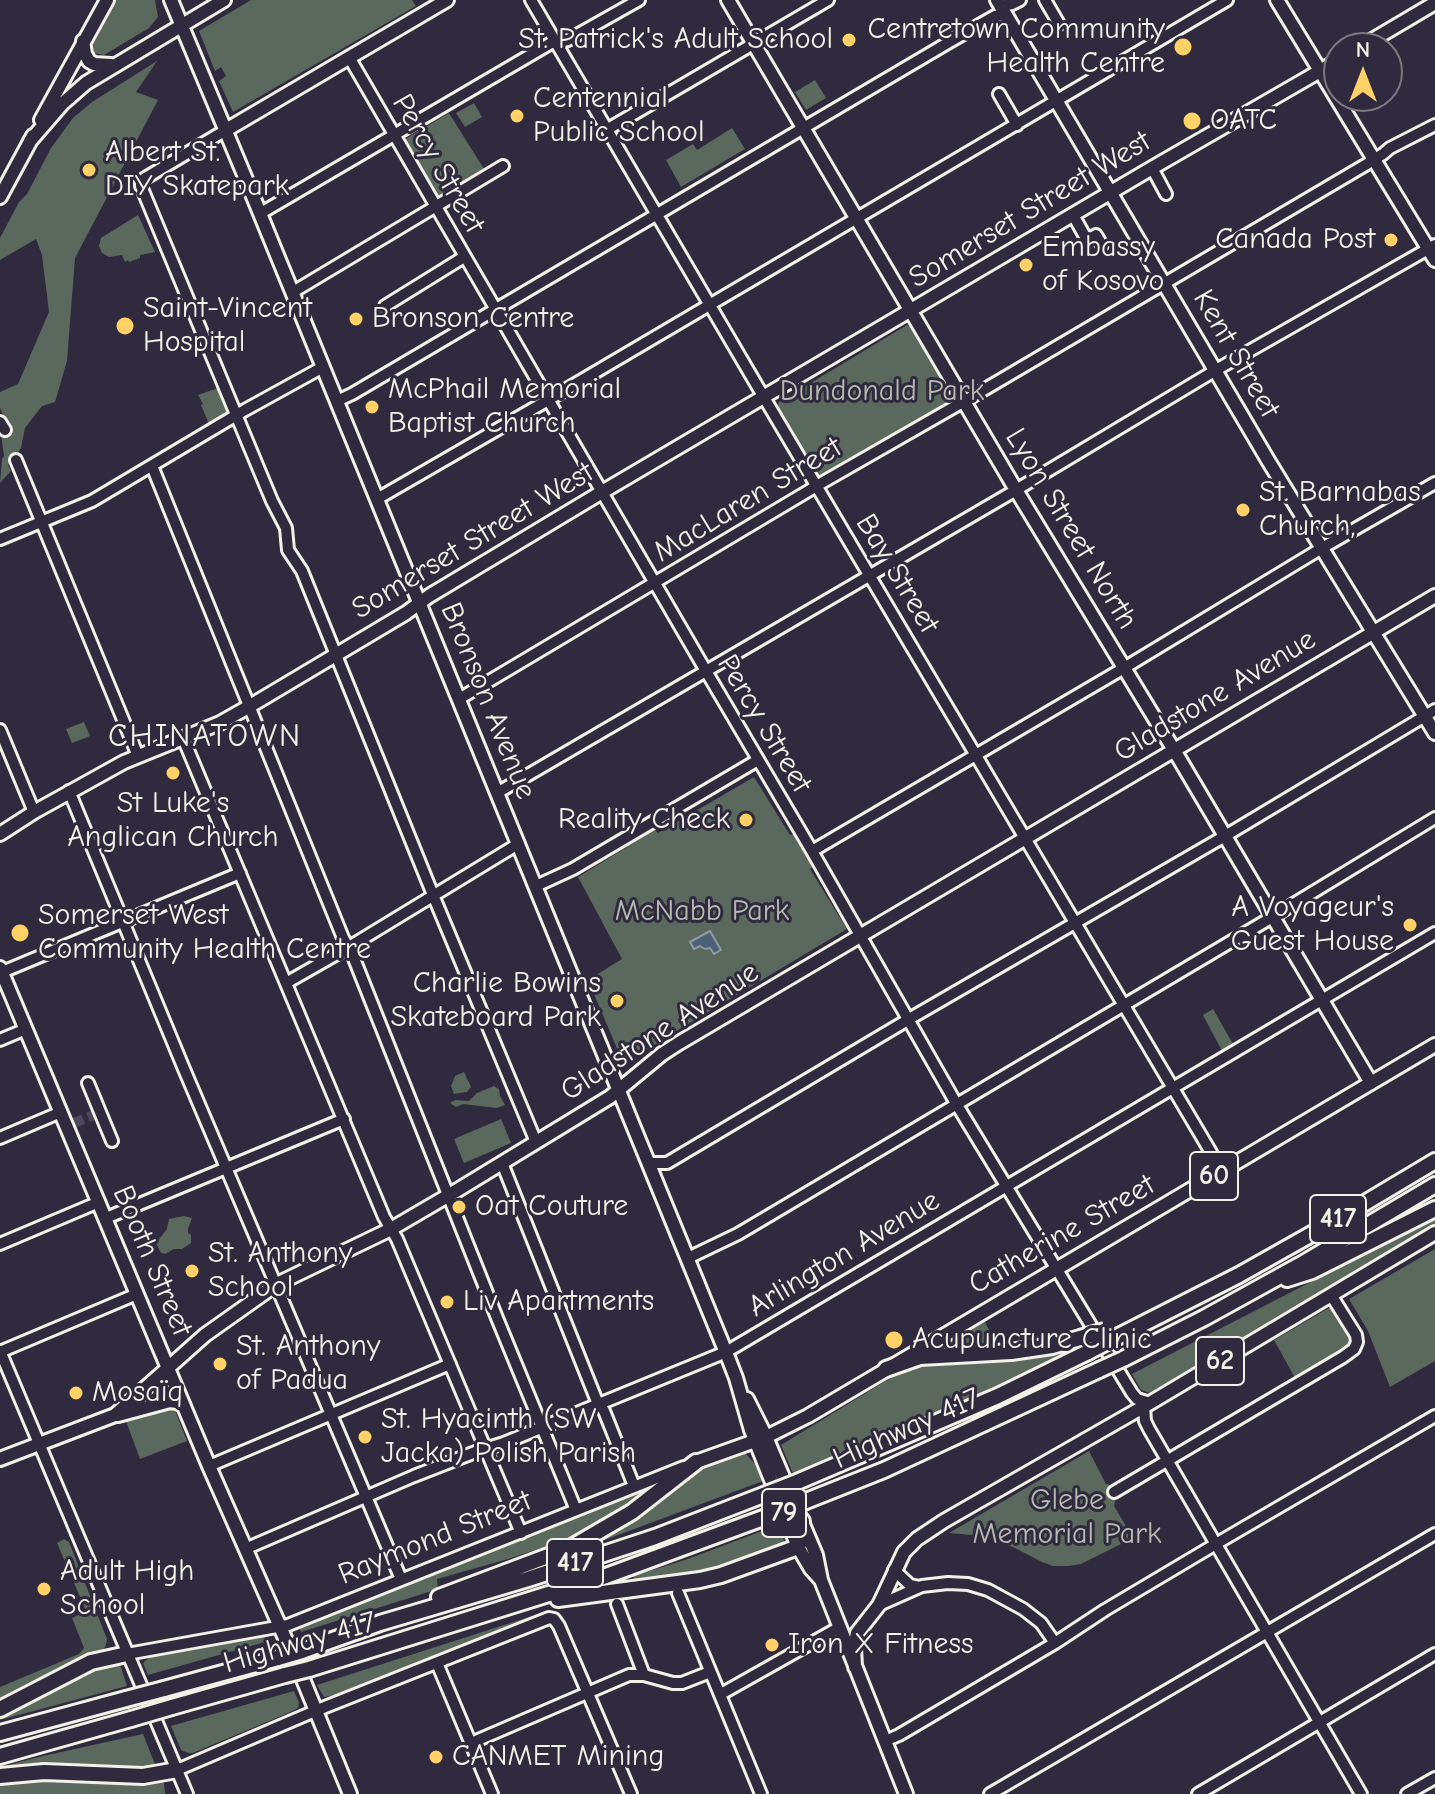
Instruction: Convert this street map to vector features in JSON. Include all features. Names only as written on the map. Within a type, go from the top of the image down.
[{"type":"highway","name":"417","points":[[0,1733],[302,1651],[380,1623],[655,1537],[797,1482],[998,1396],[1088,1352],[1108,1335],[1169,1310],[1239,1275],[1435,1161]]},
{"type":"highway","name":"Highway 417","points":[[0,1756],[309,1669],[510,1607],[606,1576],[774,1514],[884,1470],[1123,1359],[1249,1293],[1435,1185]]},
{"type":"highway","points":[[1249,1293],[1312,1271],[1435,1209]]},
{"type":"highway","points":[[886,1369],[920,1357],[1011,1352],[1108,1335]]},
{"type":"highway","points":[[380,1623],[465,1586],[572,1547],[632,1512],[696,1462]]},
{"type":"highway","points":[[510,1607],[721,1575],[798,1547],[802,1537],[802,1521]]},
{"type":"highway","points":[[0,1709],[91,1662],[127,1654]]},
{"type":"highway","points":[[0,1776],[44,1772],[143,1776],[177,1770]]},
{"type":"main road","points":[[0,197],[107,0]]},
{"type":"main road","name":"Bronson Avenue","points":[[171,0],[688,1258],[761,1439],[798,1547],[821,1580]]},
{"type":"main road","points":[[30,141],[74,92],[113,65],[224,0]]},
{"type":"main road","points":[[226,130],[447,0]]},
{"type":"main road","name":"Lyon Street North","points":[[728,0],[1016,490],[1371,1083]]},
{"type":"main road","points":[[1277,0],[1433,251]]},
{"type":"main road","points":[[1386,32],[1435,3]]},
{"type":"main road","name":"Kent Street","points":[[1001,7],[1322,548],[1374,632],[1430,713],[1435,733]]},
{"type":"main road","points":[[83,41],[89,61],[113,65]]},
{"type":"main road","name":"Somerset Street West","points":[[0,834],[69,791],[138,756],[225,721],[601,492],[1323,69]]},
{"type":"main road","name":"Gladstone Avenue","points":[[0,1459],[115,1415],[205,1335],[277,1284],[391,1229],[449,1195],[619,1090],[673,1047],[1435,596]]},
{"type":"main road","name":"Booth Street","points":[[1,970],[350,1794]]},
{"type":"main road","name":"Catherine Street","points":[[761,1439],[808,1416],[1435,1045]]},
{"type":"main road","name":"62","points":[[879,1605],[904,1552],[944,1521],[1435,1233]]},
{"type":"main road","points":[[115,1415],[170,1401],[184,1406]]},
{"type":"main road","name":"Bronson Avenue","points":[[761,1439],[816,1555],[821,1580],[906,1794]]},
{"type":"main road","name":"Raymond Street","points":[[696,1462],[761,1439]]},
{"type":"main road","points":[[840,1627],[879,1605]]},
{"type":"main road","points":[[855,1667],[857,1633],[879,1605]]},
{"type":"street","name":"Bay Street","points":[[531,0],[1222,1171]]},
{"type":"street","points":[[261,213],[551,43],[568,40],[639,0]]},
{"type":"street","points":[[608,129],[828,0]]},
{"type":"street","points":[[337,401],[995,16],[1001,7],[1020,0]]},
{"type":"street","points":[[1045,0],[1059,24]]},
{"type":"street","points":[[377,499],[1227,0]]},
{"type":"street","name":"Percy Street","points":[[349,57],[957,1105],[1054,1270],[1142,1407],[1141,1424],[1149,1429],[1168,1460],[1361,1794]]},
{"type":"street","points":[[999,94],[1017,125]]},
{"type":"street","name":"MacLaren Street","points":[[459,699],[1165,284],[1390,148],[1435,125]]},
{"type":"street","points":[[226,130],[141,181],[141,186],[286,528],[288,550],[302,571],[536,1142]]},
{"type":"street","points":[[293,292],[503,166]]},
{"type":"street","points":[[1152,168],[1166,194]]},
{"type":"street","points":[[1073,215],[1087,240],[1096,235],[1102,245]]},
{"type":"street","points":[[497,793],[1216,370],[1433,251]]},
{"type":"street","points":[[385,306],[464,257]]},
{"type":"street","points":[[0,539],[92,501],[323,367]]},
{"type":"street","points":[[16,460],[138,756]]},
{"type":"street","points":[[152,466],[576,1510]]},
{"type":"street","points":[[812,851],[1435,483]]},
{"type":"street","points":[[649,1163],[667,1163],[1430,713]]},
{"type":"street","points":[[0,730],[34,812]]},
{"type":"street","points":[[183,738],[384,1217],[397,1239],[521,1533]]},
{"type":"street","points":[[536,886],[573,869],[758,760]]},
{"type":"street","points":[[69,791],[401,1579]]},
{"type":"street","points":[[688,1258],[733,1237],[1435,818]]},
{"type":"street","points":[[286,983],[518,844]]},
{"type":"street","points":[[1,970],[240,873]]},
{"type":"street","name":"Arlington Avenue","points":[[245,1549],[414,1476],[542,1428],[726,1352],[1435,933]]},
{"type":"street","points":[[0,1040],[26,1029]]},
{"type":"street","points":[[88,1083],[112,1141]]},
{"type":"street","points":[[0,1138],[61,1112]]},
{"type":"street","points":[[106,1218],[344,1119]]},
{"type":"street","points":[[502,1163],[634,1486]]},
{"type":"street","points":[[0,1244],[99,1202]]},
{"type":"street","points":[[137,1294],[0,1352],[187,1794]]},
{"type":"street","points":[[1114,1492],[1354,1349],[1356,1335],[1331,1295]]},
{"type":"street","points":[[209,1466],[450,1364]]},
{"type":"street","points":[[885,1741],[1435,1416]]},
{"type":"street","name":"Raymond Street","points":[[127,1654],[288,1625],[696,1462]]},
{"type":"street","points":[[990,1794],[1435,1534]]},
{"type":"street","points":[[894,1570],[910,1585],[919,1587]]},
{"type":"street","points":[[879,1605],[919,1587],[968,1584],[988,1590],[1023,1609],[1036,1619],[1055,1643]]},
{"type":"street","points":[[678,1593],[761,1794]]},
{"type":"street","points":[[617,1604],[644,1675]]},
{"type":"street","points":[[177,1770],[315,1711],[545,1619],[554,1619],[631,1794]]},
{"type":"street","points":[[721,1694],[840,1627]]},
{"type":"street","points":[[1198,1794],[1435,1654]]},
{"type":"street","points":[[437,1663],[492,1794]]},
{"type":"street","points":[[471,1743],[629,1675],[682,1683],[710,1672]]},
{"type":"street","points":[[1407,1794],[1435,1778]]},
{"type":"green space","points":[[116,0],[155,0],[158,17],[149,28],[104,55],[94,53],[89,47],[91,39]]},
{"type":"green space","points":[[251,0],[412,0],[416,6],[233,112],[219,81],[226,76],[221,67],[215,71],[199,31]]},
{"type":"green space","points":[[157,61],[136,92],[158,100],[75,258],[67,361],[55,402],[42,406],[25,428],[21,448],[8,465],[11,471],[0,483],[4,456],[1,434],[8,426],[0,408],[0,392],[18,384],[49,312],[42,255],[36,239],[0,260],[0,238],[51,148],[73,118],[92,102]]},
{"type":"green space","points":[[815,80],[826,98],[806,110],[795,92]]},
{"type":"green space","points":[[474,103],[482,117],[465,127],[456,113]]},
{"type":"green space","points":[[449,113],[484,169],[439,196],[404,140]]},
{"type":"green space","points":[[732,128],[745,149],[681,187],[666,160],[693,144],[697,150]]},
{"type":"green space","points":[[138,215],[155,252],[140,255],[140,258],[129,262],[125,262],[122,255],[109,257],[102,253],[99,246],[101,238]]},
{"type":"green space","name":"Dundonald Park","points":[[907,325],[913,328],[954,401],[821,478],[779,409],[779,402]]},
{"type":"green space","points":[[218,388],[227,412],[209,424],[198,395]]},
{"type":"green space","points":[[84,722],[90,736],[72,743],[66,729]]},
{"type":"green space","name":"McNabb Park","points":[[754,777],[790,835],[793,834],[812,867],[810,869],[847,929],[663,1039],[632,1061],[622,1060],[588,980],[622,959],[578,877],[655,830],[658,833]]},
{"type":"green space","points":[[1213,1009],[1233,1044],[1222,1051],[1203,1015]]},
{"type":"green space","points":[[464,1072],[471,1087],[467,1092],[454,1094],[451,1086],[455,1076]]},
{"type":"green space","points":[[494,1086],[499,1089],[505,1105],[497,1108],[463,1104],[456,1107],[450,1103],[455,1100],[469,1101],[477,1093]]},
{"type":"green space","points":[[501,1119],[511,1143],[464,1163],[454,1139]]},
{"type":"green space","points":[[192,1218],[188,1229],[191,1243],[182,1249],[161,1253],[156,1243],[167,1229],[169,1219]]},
{"type":"green space","points":[[1435,1218],[1435,1227],[1149,1393],[1141,1390],[1132,1374]]},
{"type":"green space","points":[[1435,1249],[1435,1361],[1390,1387],[1368,1331],[1349,1299]]},
{"type":"green space","points":[[1329,1308],[1337,1311],[1352,1341],[1346,1349],[1295,1378],[1274,1340]]},
{"type":"green space","points":[[985,1322],[998,1347],[926,1352]]},
{"type":"green space","points":[[1081,1340],[1086,1349],[794,1476],[781,1445],[923,1358]]},
{"type":"green space","points":[[172,1403],[187,1441],[140,1459],[126,1421]]},
{"type":"green space","name":"Glebe Memorial Park","points":[[1089,1451],[1106,1484],[1110,1485],[1116,1498],[1114,1506],[1133,1538],[1081,1564],[1053,1566],[997,1541],[949,1533]]},
{"type":"green space","points":[[745,1453],[755,1464],[763,1481],[586,1547],[691,1473]]},
{"type":"green space","points":[[657,1481],[659,1484],[609,1518],[565,1540],[437,1579],[438,1589],[301,1632],[299,1627]]},
{"type":"green space","points":[[778,1525],[785,1543],[734,1563],[684,1576],[634,1580],[633,1576]]},
{"type":"green space","points":[[64,1539],[69,1542],[107,1639],[106,1645],[101,1654],[0,1705],[0,1687],[79,1654],[84,1648],[72,1618],[86,1611],[57,1543]]},
{"type":"green space","points":[[532,1616],[530,1620],[336,1695],[324,1697],[317,1685]]},
{"type":"green space","points":[[264,1634],[272,1640],[148,1675],[143,1663],[154,1656]]},
{"type":"green space","points":[[107,1664],[121,1667],[127,1686],[0,1720],[0,1714],[74,1676]]},
{"type":"green space","points":[[294,1691],[298,1708],[193,1753],[181,1750],[171,1726]]},
{"type":"green space","points":[[143,1734],[156,1767],[137,1770],[0,1770],[0,1767],[43,1756]]},
{"type":"green space","points":[[41,1778],[159,1780],[164,1783],[165,1794],[0,1794],[0,1782]]},
{"type":"water","points":[[710,931],[721,950],[714,954],[710,948],[700,946],[694,949],[690,942]]},
{"type":"tunnel","points":[[74,1123],[101,1112]]},
{"type":"place","name":"St. Patrick's Adult School","points":[[849,40]]},
{"type":"place","name":"Centretown Community Health Centre","points":[[1183,47]]},
{"type":"place","name":"Centennial Public School","points":[[517,116]]},
{"type":"place","name":"OATC","points":[[1192,121]]},
{"type":"place","name":"Albert St. DIY Skatepark","points":[[89,170]]},
{"type":"place","name":"Canada Post","points":[[1391,240]]},
{"type":"place","name":"Embassy of Kosovo","points":[[1026,265]]},
{"type":"place","name":"Bronson Centre","points":[[356,319]]},
{"type":"place","name":"Saint-Vincent Hospital","points":[[125,326]]},
{"type":"place","name":"McPhail Memorial Baptist Church","points":[[372,407]]},
{"type":"place","name":"St. Barnabas Church,","points":[[1243,510]]},
{"type":"place","name":"St Luke's Anglican Church","points":[[173,773]]},
{"type":"place","name":"Reality Check","points":[[746,820]]},
{"type":"place","name":"A Voyageur's Guest House","points":[[1410,925]]},
{"type":"place","name":"Somerset West Community Health Centre","points":[[20,933]]},
{"type":"place","name":"Charlie Bowins Skateboard Park","points":[[617,1001]]},
{"type":"place","name":"Oat Couture","points":[[459,1207]]},
{"type":"place","name":"St. Anthony School","points":[[192,1271]]},
{"type":"place","name":"Liv Apartments","points":[[447,1302]]},
{"type":"place","name":"Acupuncture Clinic","points":[[894,1340]]},
{"type":"place","name":"St. Anthony of Padua","points":[[220,1364]]},
{"type":"place","name":"Mosaïq","points":[[76,1393]]},
{"type":"place","name":"St. Hyacinth (SW Jacka) Polish Parish","points":[[365,1437]]},
{"type":"place","name":"Adult High School","points":[[44,1589]]},
{"type":"place","name":"Iron X Fitness","points":[[772,1645]]},
{"type":"place","name":"CANMET Mining","points":[[436,1757]]},
{"type":"district","name":"CHINATOWN","points":[[205,737]]}]
